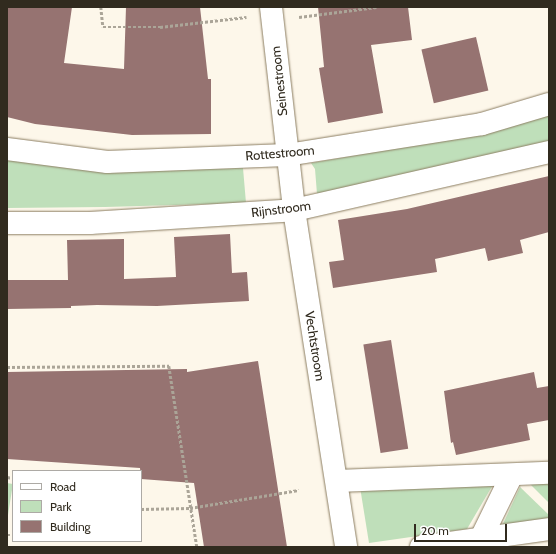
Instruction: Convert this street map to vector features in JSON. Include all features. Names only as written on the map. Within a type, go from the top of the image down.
[{"type":"street","name":"Seinestroom","points":[[272,14],[286,155],[294,210]]},
{"type":"street","name":"Rottestroom","points":[[7,149],[108,162],[286,155],[482,124],[549,104]]},
{"type":"street","name":"Rijnstroom","points":[[7,223],[90,223],[294,210],[549,152]]},
{"type":"street","name":"Vechtstroom","points":[[294,210],[346,547]]},
{"type":"street","points":[[337,481],[549,473]]},
{"type":"street","points":[[481,538],[512,475]]},
{"type":"street","points":[[421,547],[549,529]]},
{"type":"path","points":[[101,7],[103,27],[160,27],[272,14],[376,7]]},
{"type":"path","points":[[7,367],[169,366],[197,547]]},
{"type":"path","points":[[142,509],[190,508],[299,490]]},
{"type":"green space","points":[[549,114],[549,144],[317,194],[315,169],[311,163],[472,135]]},
{"type":"green space","points":[[7,152],[112,171],[243,168],[246,203],[7,208]]},
{"type":"green space","points":[[549,479],[549,503],[526,480]]},
{"type":"green space","points":[[7,483],[12,484],[12,490],[7,521]]},
{"type":"green space","points":[[494,483],[467,529],[369,543],[360,487]]},
{"type":"green space","points":[[520,487],[549,515],[549,519],[502,526]]},
{"type":"building","points":[[7,7],[72,7],[64,63],[124,69],[126,7],[200,7],[208,79],[211,79],[211,134],[132,135],[35,124],[7,117]]},
{"type":"building","points":[[318,7],[408,7],[412,40],[371,45],[383,113],[328,123],[319,68],[324,67]]},
{"type":"building","points":[[476,37],[488,91],[434,103],[421,50]]},
{"type":"building","points":[[549,176],[549,232],[520,240],[523,253],[488,261],[485,248],[435,259],[437,272],[333,288],[329,262],[344,260],[338,220],[407,209]]},
{"type":"building","points":[[230,234],[232,273],[247,272],[249,301],[157,306],[97,305],[71,306],[71,308],[7,309],[7,280],[68,280],[67,240],[124,239],[124,279],[176,277],[174,237]]},
{"type":"building","points":[[391,340],[408,449],[381,453],[363,344]]},
{"type":"building","points":[[258,361],[287,547],[204,547],[194,483],[142,479],[142,470],[140,470],[140,468],[7,459],[7,372],[187,369],[187,372]]},
{"type":"building","points":[[534,372],[537,388],[549,386],[549,420],[527,424],[530,440],[456,455],[453,442],[451,443],[444,391]]}]
